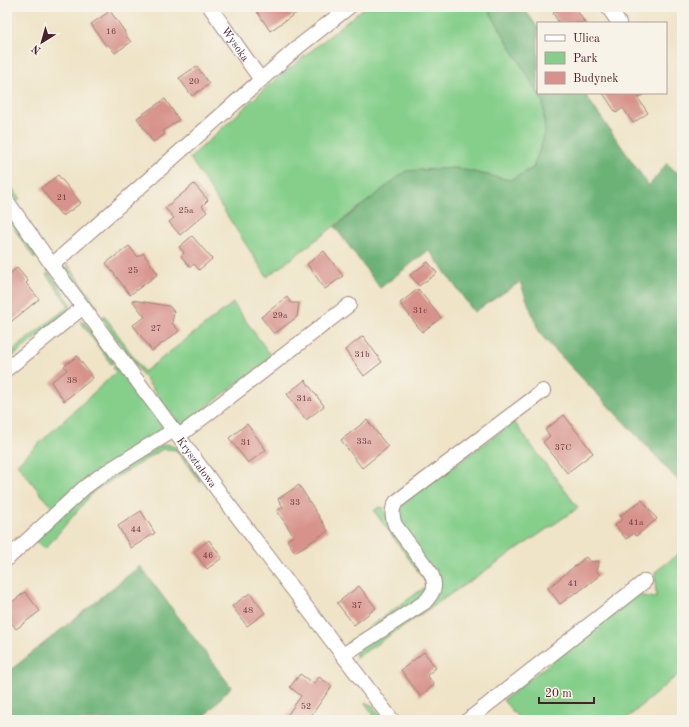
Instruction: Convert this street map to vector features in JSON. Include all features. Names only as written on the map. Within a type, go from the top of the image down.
[{"type":"street","name":"Wysoka","points":[[210,7],[261,80]]},
{"type":"street","points":[[52,265],[298,47],[349,7]]},
{"type":"street","points":[[608,7],[618,22]]},
{"type":"street","name":"Kryształowa","points":[[7,201],[52,265],[225,500],[392,720]]},
{"type":"street","points":[[7,558],[85,487],[103,474],[177,433],[348,305]]},
{"type":"street","points":[[7,368],[83,307]]},
{"type":"street","points":[[343,656],[425,602],[432,594],[434,581],[431,573],[395,526],[392,516],[393,508],[396,502],[543,391]]},
{"type":"street","points":[[468,720],[645,582]]},
{"type":"green space","points":[[365,7],[487,7],[543,102],[545,134],[533,168],[510,180],[455,168],[406,171],[267,277],[190,158],[268,86]]},
{"type":"green space","points":[[487,7],[523,7],[537,27],[537,92]]},
{"type":"green space","points":[[538,94],[585,94],[649,186],[667,163],[675,171],[682,175],[682,485],[540,334],[520,282],[474,312],[429,250],[380,288],[335,227],[406,171],[455,168],[510,180],[533,168],[545,134],[543,102]]},
{"type":"green space","points":[[7,180],[20,199],[16,202],[7,189]]},
{"type":"green space","points":[[7,212],[35,251],[35,259],[7,219]]},
{"type":"green space","points":[[67,263],[98,307],[95,307],[89,301],[67,272]]},
{"type":"green space","points":[[50,273],[71,304],[69,311],[7,361],[7,355],[69,306],[46,274]]},
{"type":"green space","points":[[233,303],[272,357],[182,426],[178,424],[103,320],[104,315],[144,372]]},
{"type":"green space","points":[[80,321],[86,324],[114,362],[111,364]]},
{"type":"green space","points":[[116,365],[164,427],[162,431],[53,509],[17,464],[116,372],[113,368]]},
{"type":"green space","points":[[514,422],[578,508],[356,658],[356,652],[438,591],[397,518],[401,505]]},
{"type":"green space","points":[[167,444],[177,448],[200,478],[200,482],[176,450],[163,449],[95,490],[45,549],[34,540],[87,491],[162,445]]},
{"type":"green space","points":[[379,507],[384,508],[387,517],[429,581],[426,594],[350,645],[346,644],[428,585],[374,511]]},
{"type":"green space","points":[[682,551],[682,671],[625,720],[520,720],[503,700],[637,595],[656,598],[655,572]]},
{"type":"green space","points":[[140,566],[231,687],[201,720],[7,720],[7,673]]},
{"type":"green space","points":[[365,703],[372,705],[384,720],[377,720]]},
{"type":"building","points":[[254,7],[305,7],[270,31]]},
{"type":"building","points":[[563,7],[575,7],[584,22],[558,22],[553,13]]},
{"type":"building","points":[[110,11],[131,42],[115,53],[108,44],[106,46],[91,24]]},
{"type":"building","points":[[197,66],[209,84],[192,96],[179,78]]},
{"type":"building","points":[[604,94],[644,94],[638,98],[648,113],[633,123],[623,108],[616,113]]},
{"type":"building","points":[[165,99],[179,120],[163,131],[165,134],[153,142],[137,118]]},
{"type":"building","points":[[58,175],[81,203],[63,216],[41,188]]},
{"type":"building","points":[[194,184],[208,200],[202,206],[207,212],[180,235],[169,222],[174,218],[165,208]]},
{"type":"building","points":[[192,236],[212,259],[199,270],[194,264],[190,267],[181,256],[184,253],[179,247]]},
{"type":"building","points":[[129,246],[138,257],[143,253],[158,274],[130,295],[106,263]]},
{"type":"building","points":[[324,251],[343,276],[325,289],[307,264]]},
{"type":"building","points":[[428,262],[437,273],[419,286],[410,275]]},
{"type":"building","points":[[17,268],[28,281],[26,283],[39,299],[7,325],[7,276]]},
{"type":"building","points":[[418,289],[441,318],[422,332],[400,303]]},
{"type":"building","points":[[287,297],[291,303],[299,303],[297,317],[274,334],[261,317]]},
{"type":"building","points":[[132,300],[169,306],[174,312],[172,323],[179,331],[152,351],[133,325],[145,317]]},
{"type":"building","points":[[363,336],[382,362],[364,376],[345,350]]},
{"type":"building","points":[[77,356],[93,378],[64,401],[51,382],[67,370],[64,366]]},
{"type":"building","points":[[305,380],[324,406],[306,420],[287,394]]},
{"type":"building","points":[[564,415],[593,453],[567,473],[543,442],[550,436],[545,430]]},
{"type":"building","points":[[367,420],[388,447],[362,468],[341,440]]},
{"type":"building","points":[[247,424],[266,450],[248,463],[229,438]]},
{"type":"building","points":[[299,485],[328,531],[295,552],[287,540],[294,536],[277,511],[283,507],[278,499]]},
{"type":"building","points":[[642,500],[657,519],[636,536],[634,533],[626,539],[615,525],[623,519],[620,516]]},
{"type":"building","points":[[141,511],[155,533],[131,548],[118,526]]},
{"type":"building","points":[[209,540],[222,558],[207,569],[194,552]]},
{"type":"building","points":[[586,557],[590,562],[599,561],[596,570],[600,575],[560,604],[548,588]]},
{"type":"building","points":[[359,586],[376,608],[354,625],[337,603]]},
{"type":"building","points":[[25,592],[40,611],[16,629],[7,617],[7,606]]},
{"type":"building","points":[[250,593],[265,613],[247,626],[232,606]]},
{"type":"building","points":[[424,652],[436,668],[427,675],[434,685],[420,696],[401,670]]},
{"type":"building","points":[[300,674],[314,684],[319,677],[332,686],[308,720],[284,720],[301,696],[290,687]]}]
